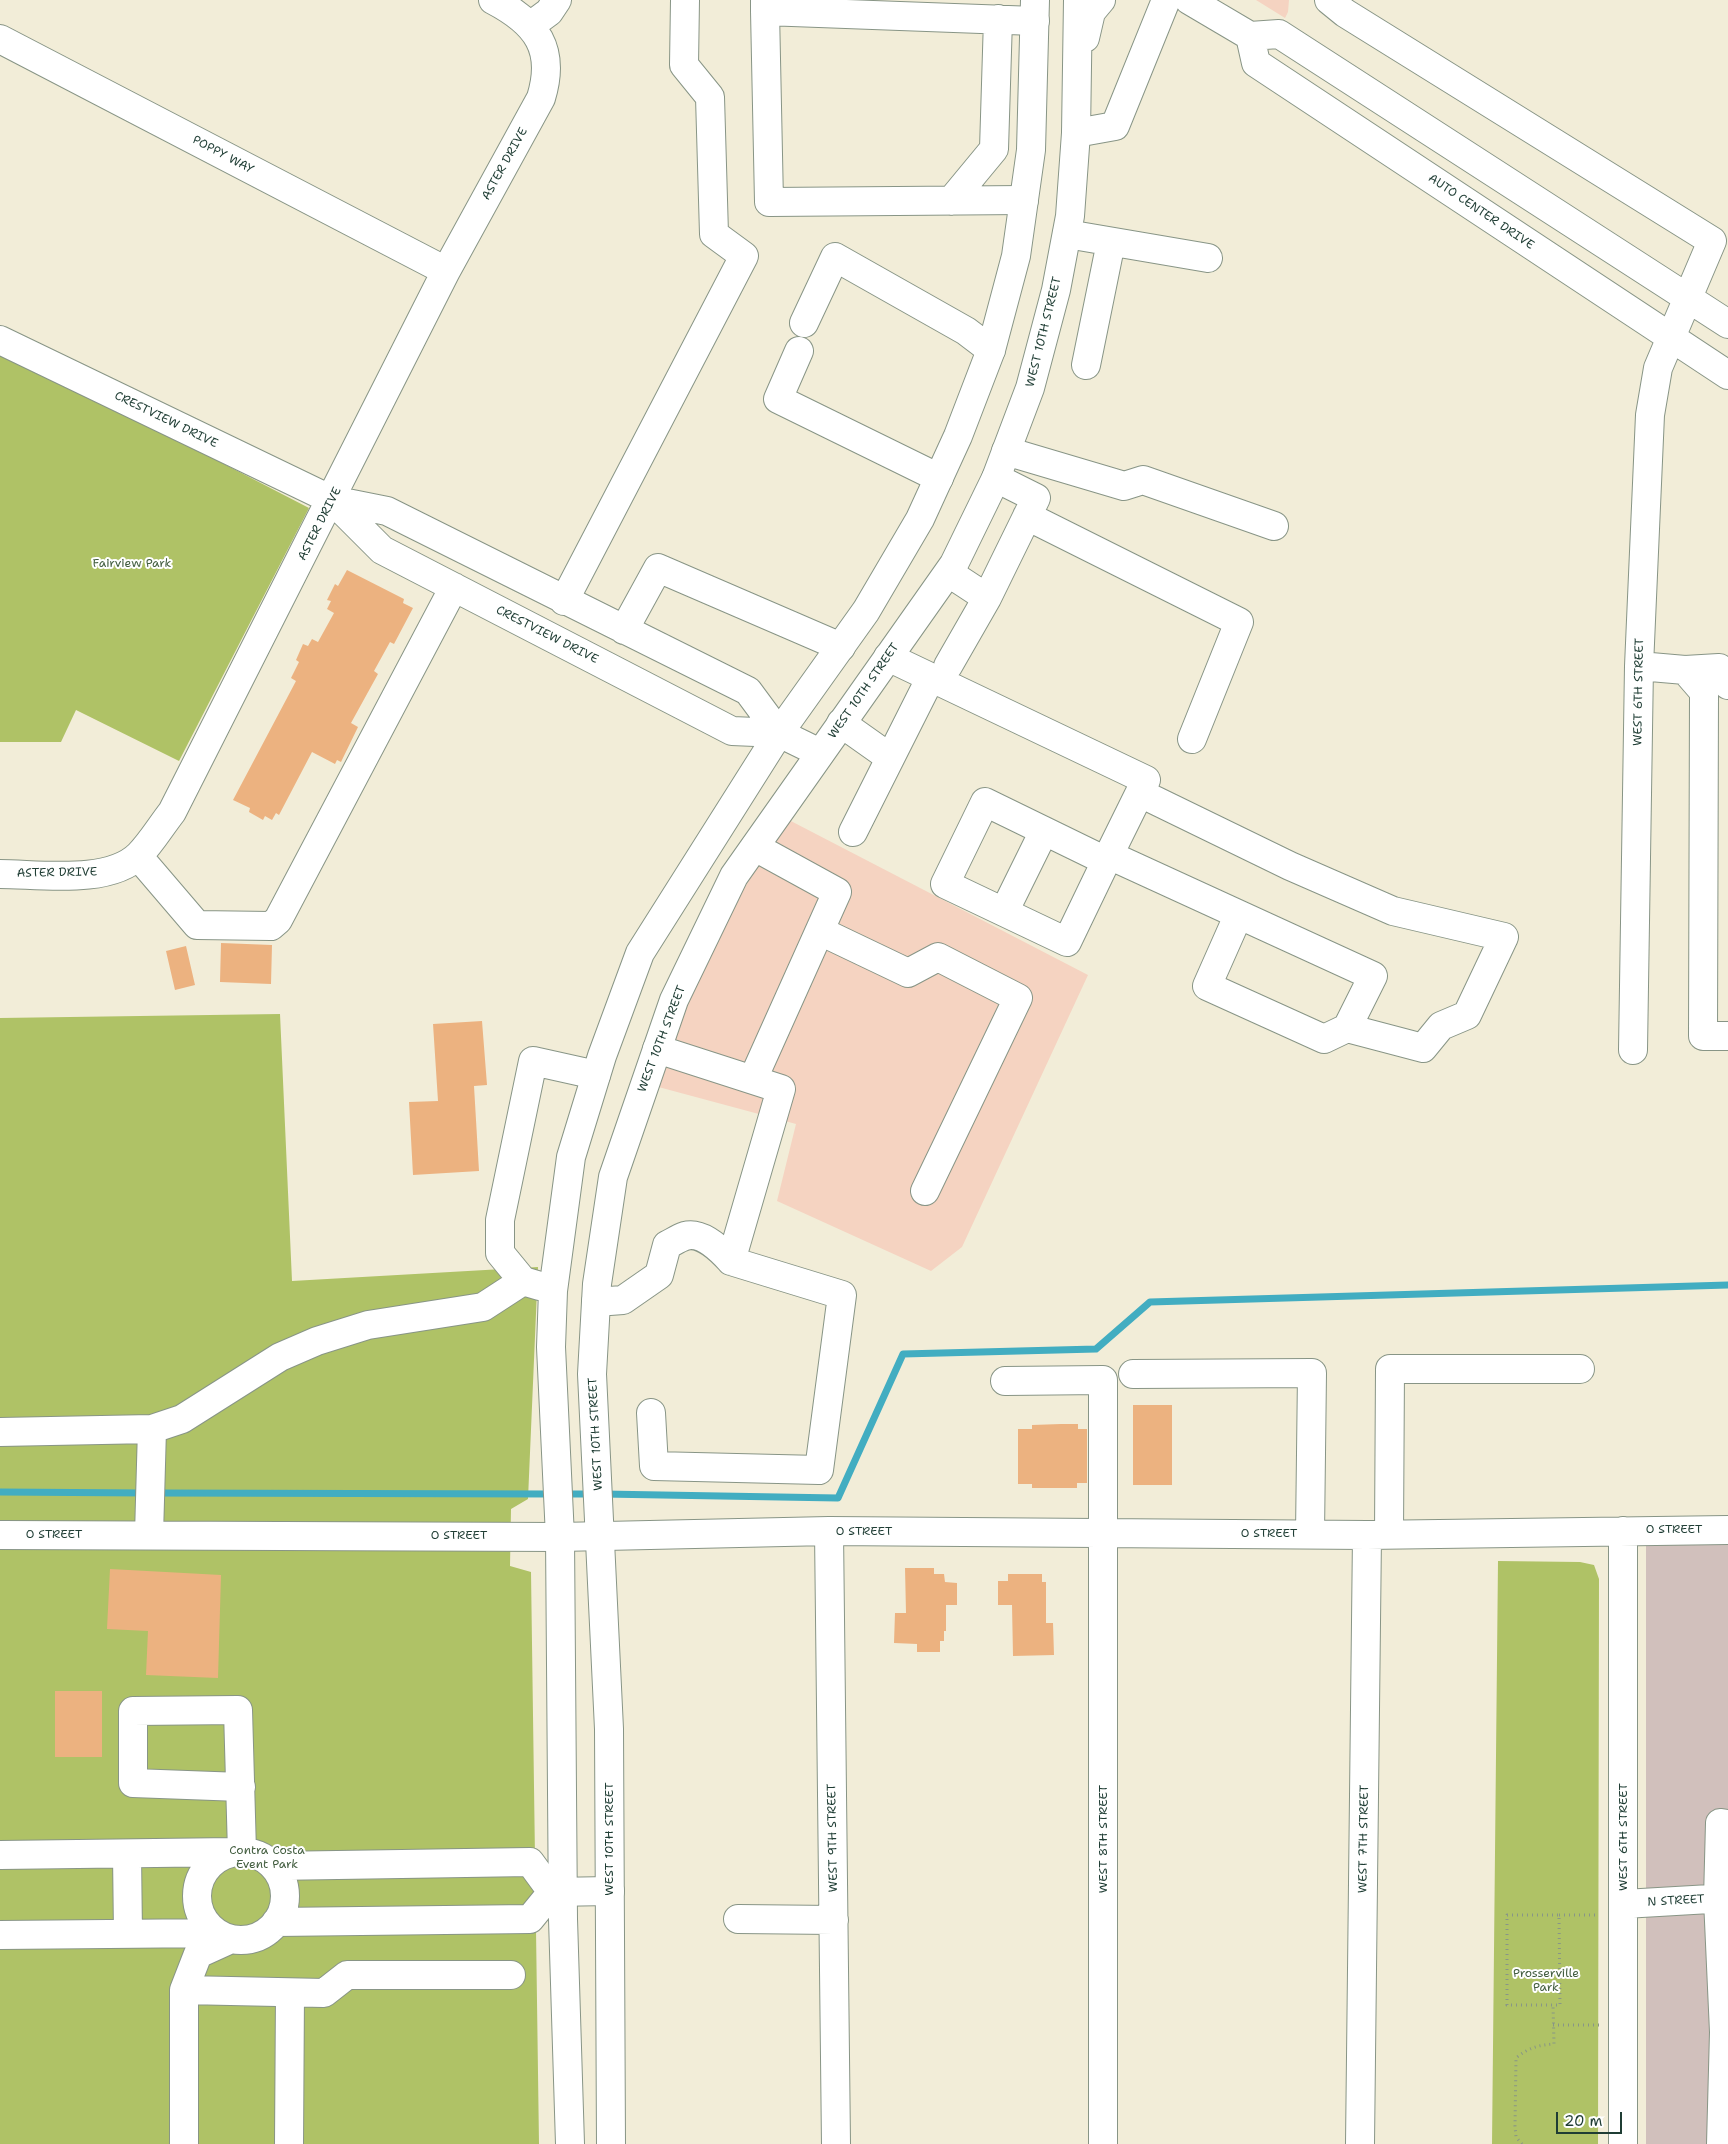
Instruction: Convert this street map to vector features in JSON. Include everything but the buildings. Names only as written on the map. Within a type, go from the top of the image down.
[{"type":"street","points":[[493,0],[530,26],[549,12],[557,0]]},
{"type":"street","points":[[564,601],[744,256],[714,234],[710,97],[684,65],[685,0]]},
{"type":"street","name":"WEST 10TH STREET","points":[[611,2144],[609,1729],[592,1374],[596,1302],[613,1177],[674,1000],[734,876],[948,572],[996,478],[1030,388],[1056,290],[1067,234],[1076,133],[1078,0]]},
{"type":"street","points":[[1077,69],[1091,12],[1101,0]]},
{"type":"street","points":[[1076,133],[1115,126],[1166,0]]},
{"type":"street","name":"WEST 6TH STREET","points":[[1329,0],[1345,13],[1712,241],[1690,298],[1670,337],[1658,368],[1650,415],[1639,666],[1634,1050]]},
{"type":"street","points":[[1198,2],[1250,36],[1279,34],[1728,324]]},
{"type":"street","points":[[570,2144],[557,1892],[560,1536],[551,1348],[553,1291],[571,1157],[596,1075],[640,953],[780,733],[866,611],[920,519],[939,478],[958,436],[991,350],[1016,256],[1024,200],[1031,150],[1035,10],[998,19],[928,8],[765,5],[769,202],[1024,200]]},
{"type":"street","points":[[952,201],[994,149],[998,19]]},
{"type":"street","name":"ASTER DRIVE","points":[[0,874],[80,875],[112,872],[138,856],[172,812],[332,500],[446,272],[541,98],[547,78],[547,57],[540,40],[530,26]]},
{"type":"street","name":"AUTO CENTER DRIVE","points":[[1250,36],[1256,63],[1728,375]]},
{"type":"street","name":"POPPY WAY","points":[[0,39],[446,272]]},
{"type":"street","points":[[1067,234],[1208,258]]},
{"type":"street","points":[[1086,365],[1111,242]]},
{"type":"street","points":[[804,323],[836,257],[966,331],[991,350]]},
{"type":"street","name":"CRESTVIEW DRIVE","points":[[0,340],[332,500],[387,511],[564,601],[748,691],[780,733]]},
{"type":"street","points":[[798,351],[778,399],[939,478]]},
{"type":"street","points":[[1006,451],[1124,486],[1143,480],[1274,526]]},
{"type":"street","points":[[853,832],[889,757],[939,671],[987,598],[1036,498],[996,478]]},
{"type":"street","name":"CRESTVIEW DRIVE","points":[[332,500],[382,550],[732,731],[780,733],[820,753]]},
{"type":"street","points":[[1027,516],[1239,622],[1192,739]]},
{"type":"street","points":[[624,630],[658,568],[841,647]]},
{"type":"street","points":[[948,572],[987,598]]},
{"type":"street","points":[[138,856],[197,924],[271,926],[278,920],[454,587]]},
{"type":"street","points":[[888,657],[939,671],[1146,780],[1107,858],[1067,942],[945,884],[986,802],[1044,831],[1107,858],[1238,916],[1373,976],[1347,1028],[1324,1039],[1207,986],[1238,916]]},
{"type":"street","points":[[1639,666],[1686,670],[1720,668],[1728,685]]},
{"type":"street","points":[[1686,670],[1704,692],[1703,1036],[1728,1036]]},
{"type":"street","points":[[841,723],[889,757]]},
{"type":"street","points":[[1140,792],[1273,858],[1394,911],[1504,937],[1467,1016],[1441,1026],[1423,1048],[1347,1028]]},
{"type":"street","points":[[1004,912],[1044,831]]},
{"type":"street","points":[[753,1079],[837,892],[755,847]]},
{"type":"street","points":[[820,931],[908,973],[938,957],[1018,998],[925,1191]]},
{"type":"street","points":[[656,1049],[781,1089],[731,1261]]},
{"type":"street","points":[[553,1291],[523,1281],[500,1253],[500,1220],[533,1061],[596,1075]]},
{"type":"street","points":[[596,1302],[623,1300],[659,1275],[667,1245],[686,1235],[702,1238],[720,1248],[731,1261],[842,1294],[819,1470],[654,1466],[651,1413]]},
{"type":"street","points":[[0,1432],[152,1429],[182,1419],[280,1357],[317,1341],[368,1326],[484,1307],[523,1281]]},
{"type":"street","name":"WEST 7TH STREET","points":[[1360,2144],[1378,1534],[1390,1369],[1580,1369]]},
{"type":"street","points":[[1133,1374],[1312,1373],[1310,1534]]},
{"type":"street","name":"WEST 8TH STREET","points":[[1005,1381],[1103,1380],[1103,2144]]},
{"type":"street","points":[[149,1535],[152,1429]]},
{"type":"street","name":"O STREET","points":[[0,1535],[560,1536],[829,1531],[1378,1534],[1728,1530]]},
{"type":"street","name":"WEST 9TH STREET","points":[[829,1531],[836,2144]]},
{"type":"street","name":"WEST 6TH STREET","points":[[1623,1531],[1614,1910],[1623,2144]]},
{"type":"street","points":[[238,1852],[241,1787],[238,1710],[133,1711],[133,1784],[241,1787]]},
{"type":"street","points":[[1721,2144],[1726,2032],[1720,1823],[1728,1824]]},
{"type":"street","points":[[224,1936],[206,1923],[199,1909],[197,1894],[200,1879],[208,1866],[220,1857],[238,1852]]},
{"type":"street","points":[[0,1855],[238,1852],[262,1857],[273,1866],[280,1877],[284,1890],[284,1903],[276,1922],[261,1935],[246,1940],[224,1936],[128,1934],[0,1935]]},
{"type":"street","points":[[127,1854],[128,1934]]},
{"type":"street","points":[[273,1866],[530,1862],[557,1892]]},
{"type":"street","points":[[276,1922],[530,1919],[557,1892],[610,1891]]},
{"type":"street","name":"N STREET","points":[[1614,1910],[1723,1899]]},
{"type":"street","points":[[738,1919],[834,1920]]},
{"type":"street","points":[[184,2144],[184,1990],[198,1954],[224,1936]]},
{"type":"street","points":[[184,1990],[324,1993],[347,1975],[511,1975]]},
{"type":"street","points":[[290,1993],[290,2144]]},
{"type":"path","points":[[1559,1915],[1560,2005],[1507,2005],[1507,1915],[1559,1915],[1614,1910]]},
{"type":"path","points":[[1522,2144],[1516,2137],[1515,2126],[1516,2058],[1531,2048],[1554,2044],[1553,2005]]},
{"type":"path","points":[[1553,2026],[1605,2025]]},
{"type":"shaded area","points":[[1256,0],[1289,0],[1288,12],[1285,18]]},
{"type":"shaded area","points":[[787,819],[1088,975],[962,1247],[931,1271],[777,1201],[796,1124],[651,1085],[709,945]]},
{"type":"shaded area","points":[[1646,1541],[1728,1541],[1728,2144],[1646,2144]]},
{"type":"green space","name":"Fairview Park","points":[[0,348],[309,508],[179,761],[76,710],[61,742],[0,742]]},
{"type":"green space","name":"Contra Costa Event Park","points":[[280,1014],[292,1281],[538,1267],[528,1499],[511,1509],[510,1566],[531,1572],[539,2144],[0,2144],[0,1018]]},
{"type":"green space","name":"Prosserville Park","points":[[1498,1561],[1580,1562],[1594,1565],[1599,1579],[1598,2144],[1492,2144]]},
{"type":"waterway","points":[[603,1494],[838,1498],[903,1354],[1096,1349],[1150,1302],[1728,1285]]},
{"type":"waterway","points":[[0,1492],[145,1493]]},
{"type":"waterway","points":[[155,1493],[552,1494]]},
{"type":"waterway","points":[[563,1494],[592,1494]]}]
